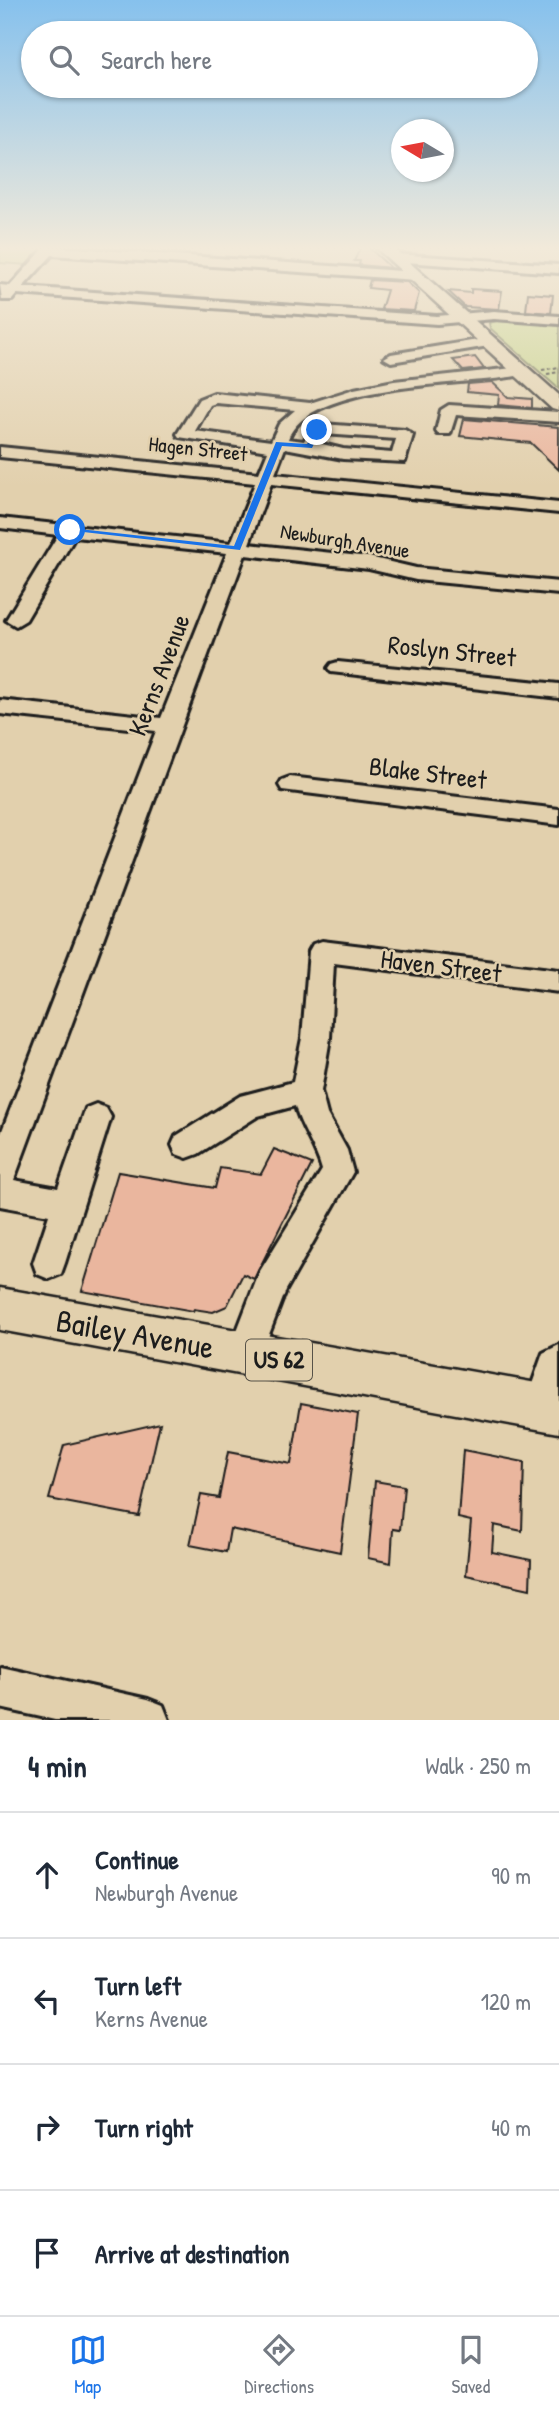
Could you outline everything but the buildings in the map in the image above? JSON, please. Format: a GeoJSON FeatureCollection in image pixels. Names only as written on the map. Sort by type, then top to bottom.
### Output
{"type":"FeatureCollection","features":[{"type":"Feature","properties":{"kind":"main road"},"geometry":{"type":"LineString","coordinates":[[473,326],[529,371],[559,407]]}},
{"type":"Feature","properties":{"kind":"main road","name":"Bailey Avenue"},"geometry":{"type":"LineString","coordinates":[[0,1309],[550,1409]]}},
{"type":"Feature","properties":{"kind":"street"},"geometry":{"type":"LineString","coordinates":[[398,346],[414,328],[426,326]]}},
{"type":"Feature","properties":{"kind":"street"},"geometry":{"type":"LineString","coordinates":[[462,326],[477,330]]}},
{"type":"Feature","properties":{"kind":"street"},"geometry":{"type":"LineString","coordinates":[[420,354],[482,326]]}},
{"type":"Feature","properties":{"kind":"street"},"geometry":{"type":"LineString","coordinates":[[398,346],[420,354],[443,394],[444,431]]}},
{"type":"Feature","properties":{"kind":"street"},"geometry":{"type":"LineString","coordinates":[[398,346],[408,387]]}},
{"type":"Feature","properties":{"kind":"street","name":"Kerns Avenue"},"geometry":{"type":"LineString","coordinates":[[0,1176],[280,439],[309,407],[344,394],[408,387],[443,394],[529,371]]}},
{"type":"Feature","properties":{"kind":"street"},"geometry":{"type":"LineString","coordinates":[[443,394],[559,417]]}},
{"type":"Feature","properties":{"kind":"street"},"geometry":{"type":"LineString","coordinates":[[280,439],[328,428],[405,435],[399,459],[343,454],[280,439],[185,434],[204,402],[214,398],[309,407]]}},
{"type":"Feature","properties":{"kind":"street"},"geometry":{"type":"LineString","coordinates":[[536,412],[559,407]]}},
{"type":"Feature","properties":{"kind":"street"},"geometry":{"type":"LineString","coordinates":[[309,446],[317,430]]}},
{"type":"Feature","properties":{"kind":"street","name":"Hagen Street"},"geometry":{"type":"LineString","coordinates":[[0,452],[559,508]]}},
{"type":"Feature","properties":{"kind":"street","name":"Newburgh Avenue"},"geometry":{"type":"LineString","coordinates":[[0,523],[369,564],[416,575],[559,588]]}},
{"type":"Feature","properties":{"kind":"street"},"geometry":{"type":"LineString","coordinates":[[16,620],[70,530]]}},
{"type":"Feature","properties":{"kind":"street","name":"Roslyn Street"},"geometry":{"type":"LineString","coordinates":[[338,667],[559,691]]}},
{"type":"Feature","properties":{"kind":"street"},"geometry":{"type":"LineString","coordinates":[[0,707],[169,726]]}},
{"type":"Feature","properties":{"kind":"street","name":"Blake Street"},"geometry":{"type":"LineString","coordinates":[[290,785],[559,817]]}},
{"type":"Feature","properties":{"kind":"street","name":"Haven Street"},"geometry":{"type":"LineString","coordinates":[[306,1091],[316,1038],[322,951],[559,981]]}},
{"type":"Feature","properties":{"kind":"street"},"geometry":{"type":"LineString","coordinates":[[187,1145],[250,1105],[306,1091],[313,1117],[332,1150],[338,1172],[272,1282],[245,1354]]}},
{"type":"Feature","properties":{"kind":"street"},"geometry":{"type":"LineString","coordinates":[[49,1263],[96,1117]]}},
{"type":"Feature","properties":{"kind":"street"},"geometry":{"type":"LineString","coordinates":[[0,1192],[68,1204]]}},
{"type":"Feature","properties":{"kind":"street"},"geometry":{"type":"LineString","coordinates":[[550,1409],[557,1364]]}},
{"type":"Feature","properties":{"kind":"street"},"geometry":{"type":"LineString","coordinates":[[0,1687],[148,1720]]}},
{"type":"Feature","properties":{"kind":"path"},"geometry":{"type":"LineString","coordinates":[[529,371],[559,367]]}},
{"type":"Feature","properties":{"kind":"green space"},"geometry":{"type":"Polygon","coordinates":[[[559,326],[559,389],[490,328],[559,326]]]}},
{"type":"Feature","properties":{"kind":"route"},"geometry":{"type":"LineString","coordinates":[[70,530],[237,549],[279,443],[309,446],[317,430]]}}]}
